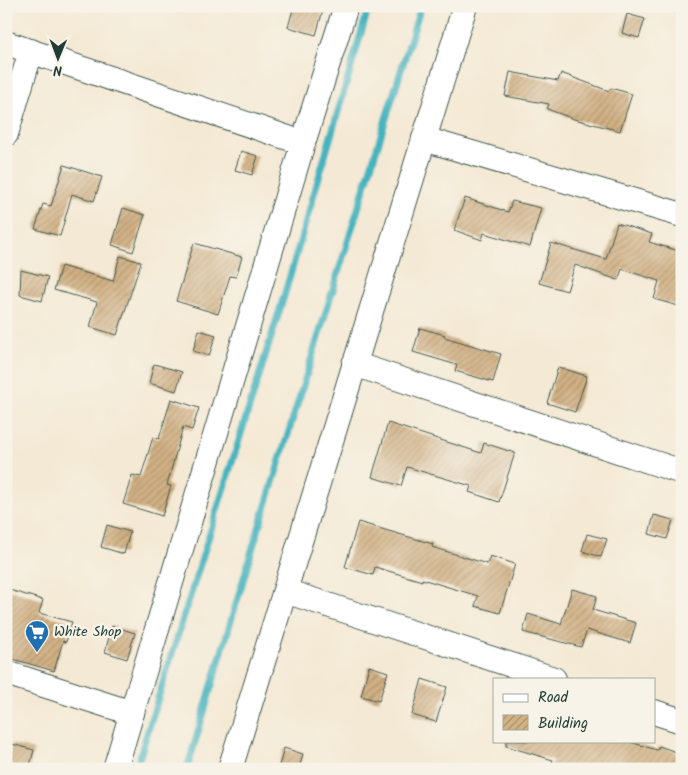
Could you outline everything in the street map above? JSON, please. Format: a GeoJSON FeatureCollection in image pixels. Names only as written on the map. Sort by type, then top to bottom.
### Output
{"type":"FeatureCollection","features":[{"type":"Feature","properties":{"kind":"street"},"geometry":{"type":"LineString","coordinates":[[115,769],[346,6]]}},
{"type":"Feature","properties":{"kind":"street"},"geometry":{"type":"LineString","coordinates":[[230,769],[465,6]]}},
{"type":"Feature","properties":{"kind":"street"},"geometry":{"type":"LineString","coordinates":[[6,43],[303,143]]}},
{"type":"Feature","properties":{"kind":"street"},"geometry":{"type":"LineString","coordinates":[[6,134],[31,51]]}},
{"type":"Feature","properties":{"kind":"street"},"geometry":{"type":"LineString","coordinates":[[424,139],[682,215]]}},
{"type":"Feature","properties":{"kind":"street"},"geometry":{"type":"LineString","coordinates":[[354,364],[682,472]]}},
{"type":"Feature","properties":{"kind":"street"},"geometry":{"type":"LineString","coordinates":[[285,591],[551,678]]}},
{"type":"Feature","properties":{"kind":"street"},"geometry":{"type":"LineString","coordinates":[[6,673],[132,713]]}},
{"type":"Feature","properties":{"kind":"street"},"geometry":{"type":"LineString","coordinates":[[656,713],[682,721]]}},
{"type":"Feature","properties":{"kind":"building"},"geometry":{"type":"Polygon","coordinates":[[[294,6],[310,6],[323,10],[316,35],[288,27],[294,6]]]}},
{"type":"Feature","properties":{"kind":"building"},"geometry":{"type":"Polygon","coordinates":[[[627,14],[645,19],[639,38],[622,33],[627,14]]]}},
{"type":"Feature","properties":{"kind":"building"},"geometry":{"type":"Polygon","coordinates":[[[510,72],[558,81],[561,73],[609,91],[611,88],[632,94],[620,131],[574,119],[547,109],[549,104],[505,96],[510,72]]]}},
{"type":"Feature","properties":{"kind":"building"},"geometry":{"type":"Polygon","coordinates":[[[241,151],[258,156],[252,175],[235,170],[241,151]]]}},
{"type":"Feature","properties":{"kind":"building"},"geometry":{"type":"Polygon","coordinates":[[[64,165],[102,177],[94,201],[72,194],[60,236],[35,229],[43,204],[51,206],[64,165]]]}},
{"type":"Feature","properties":{"kind":"building"},"geometry":{"type":"Polygon","coordinates":[[[465,198],[508,212],[512,201],[541,208],[530,247],[484,233],[482,240],[454,230],[465,198]]]}},
{"type":"Feature","properties":{"kind":"building"},"geometry":{"type":"Polygon","coordinates":[[[123,208],[145,215],[133,252],[112,245],[123,208]]]}},
{"type":"Feature","properties":{"kind":"building"},"geometry":{"type":"Polygon","coordinates":[[[617,223],[652,234],[649,242],[682,252],[682,307],[654,299],[659,281],[622,269],[618,280],[575,265],[567,291],[539,283],[551,243],[606,259],[617,223]]]}},
{"type":"Feature","properties":{"kind":"building"},"geometry":{"type":"Polygon","coordinates":[[[194,243],[242,257],[236,277],[230,276],[218,314],[176,301],[194,243]]]}},
{"type":"Feature","properties":{"kind":"building"},"geometry":{"type":"Polygon","coordinates":[[[120,256],[141,262],[117,335],[90,327],[97,302],[54,290],[61,266],[113,281],[120,256]]]}},
{"type":"Feature","properties":{"kind":"building"},"geometry":{"type":"Polygon","coordinates":[[[21,270],[48,277],[42,301],[20,295],[21,270]]]}},
{"type":"Feature","properties":{"kind":"building"},"geometry":{"type":"Polygon","coordinates":[[[420,328],[501,354],[493,382],[455,371],[457,365],[413,352],[420,328]]]}},
{"type":"Feature","properties":{"kind":"building"},"geometry":{"type":"Polygon","coordinates":[[[199,330],[216,335],[209,356],[193,351],[199,330]]]}},
{"type":"Feature","properties":{"kind":"building"},"geometry":{"type":"Polygon","coordinates":[[[154,364],[182,372],[176,391],[149,383],[154,364]]]}},
{"type":"Feature","properties":{"kind":"building"},"geometry":{"type":"Polygon","coordinates":[[[558,367],[587,376],[575,412],[547,403],[558,367]]]}},
{"type":"Feature","properties":{"kind":"building"},"geometry":{"type":"Polygon","coordinates":[[[171,399],[199,408],[192,430],[183,427],[167,485],[171,486],[162,516],[123,504],[132,475],[141,477],[153,437],[159,439],[171,399]]]}},
{"type":"Feature","properties":{"kind":"building"},"geometry":{"type":"Polygon","coordinates":[[[388,423],[481,453],[484,443],[515,453],[499,502],[469,492],[471,486],[407,467],[401,486],[372,477],[388,423]]]}},
{"type":"Feature","properties":{"kind":"building"},"geometry":{"type":"Polygon","coordinates":[[[654,515],[673,520],[667,539],[649,534],[654,515]]]}},
{"type":"Feature","properties":{"kind":"building"},"geometry":{"type":"Polygon","coordinates":[[[358,522],[433,544],[432,547],[487,564],[490,556],[515,564],[500,613],[475,606],[478,596],[422,579],[422,581],[375,567],[373,575],[345,567],[358,522]]]}},
{"type":"Feature","properties":{"kind":"building"},"geometry":{"type":"Polygon","coordinates":[[[107,525],[130,532],[124,554],[101,547],[107,525]]]}},
{"type":"Feature","properties":{"kind":"building"},"geometry":{"type":"Polygon","coordinates":[[[587,534],[607,539],[601,557],[582,551],[587,534]]]}},
{"type":"Feature","properties":{"kind":"building"},"geometry":{"type":"Polygon","coordinates":[[[6,589],[43,600],[39,613],[72,622],[66,642],[63,641],[54,671],[6,657],[6,589]]]}},
{"type":"Feature","properties":{"kind":"building"},"geometry":{"type":"Polygon","coordinates":[[[572,589],[597,596],[593,610],[636,623],[630,643],[587,630],[581,647],[523,632],[528,614],[561,624],[572,589]]]}},
{"type":"Feature","properties":{"kind":"building"},"geometry":{"type":"Polygon","coordinates":[[[112,626],[135,633],[127,659],[105,652],[112,626]]]}},
{"type":"Feature","properties":{"kind":"building"},"geometry":{"type":"Polygon","coordinates":[[[369,666],[388,672],[379,701],[361,696],[369,666]]]}},
{"type":"Feature","properties":{"kind":"building"},"geometry":{"type":"Polygon","coordinates":[[[422,679],[447,687],[436,722],[412,715],[422,679]]]}},
{"type":"Feature","properties":{"kind":"building"},"geometry":{"type":"Polygon","coordinates":[[[506,742],[630,742],[657,750],[659,746],[682,754],[682,769],[550,769],[553,760],[506,746],[506,742]]]}},
{"type":"Feature","properties":{"kind":"building"},"geometry":{"type":"Polygon","coordinates":[[[12,744],[34,750],[29,769],[6,769],[12,744]]]}},
{"type":"Feature","properties":{"kind":"building"},"geometry":{"type":"Polygon","coordinates":[[[284,748],[303,754],[299,769],[278,769],[284,748]]]}},
{"type":"Feature","properties":{"kind":"waterway"},"geometry":{"type":"LineString","coordinates":[[136,769],[285,293],[369,6]]}},
{"type":"Feature","properties":{"kind":"waterway"},"geometry":{"type":"LineString","coordinates":[[187,769],[253,547],[421,6]]}},
{"type":"Feature","properties":{"kind":"place","name":"White Shop"},"geometry":{"type":"Point","coordinates":[37,653]}}]}
